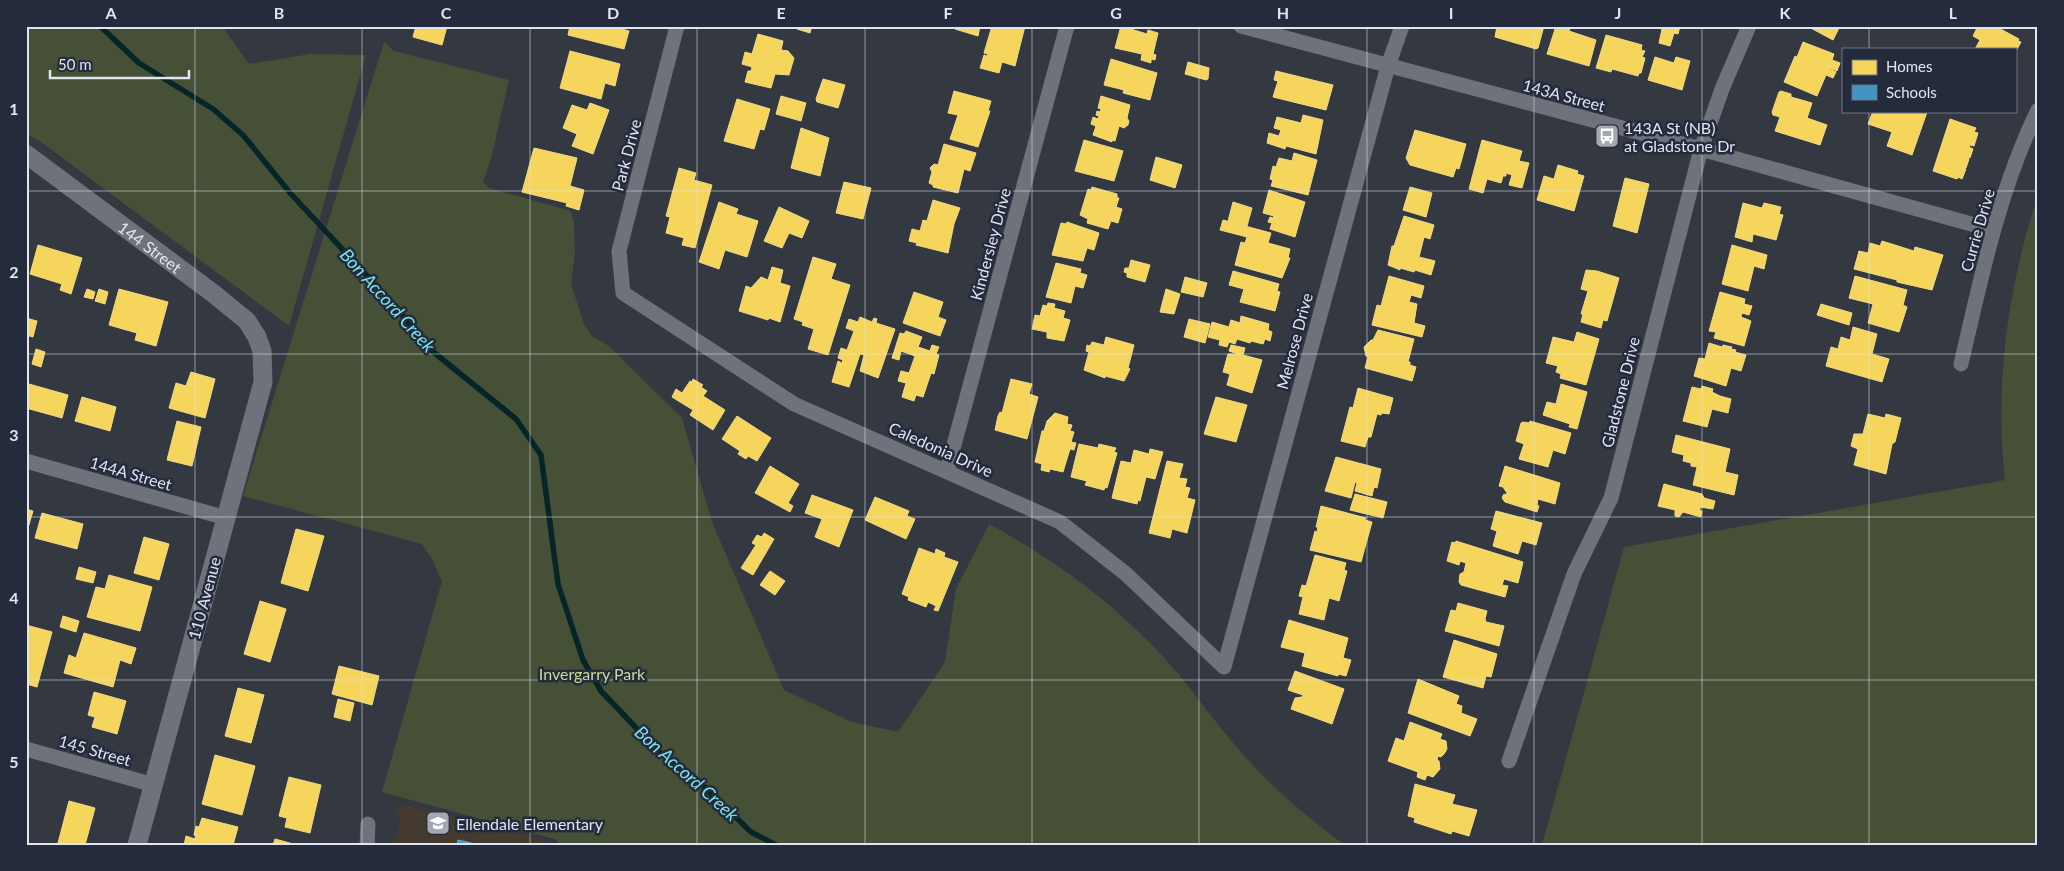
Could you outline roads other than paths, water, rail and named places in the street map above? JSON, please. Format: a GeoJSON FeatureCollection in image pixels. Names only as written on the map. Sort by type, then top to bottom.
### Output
{"type":"FeatureCollection","features":[{"type":"Feature","properties":{"kind":"street","name":"Park Drive"},"geometry":{"type":"LineString","coordinates":[[623,293],[619,251],[677,26]]}},
{"type":"Feature","properties":{"kind":"street","name":"Kindersley Drive"},"geometry":{"type":"LineString","coordinates":[[946,470],[1067,26]]}},
{"type":"Feature","properties":{"kind":"street","name":"143A Street"},"geometry":{"type":"LineString","coordinates":[[1241,26],[1701,149],[1993,230]]}},
{"type":"Feature","properties":{"kind":"street","name":"Melrose Drive"},"geometry":{"type":"LineString","coordinates":[[1224,667],[1388,66],[1402,26]]}},
{"type":"Feature","properties":{"kind":"street","name":"Gladstone Drive"},"geometry":{"type":"LineString","coordinates":[[1509,761],[1574,574],[1611,498],[1701,149],[1722,89],[1749,26]]}},
{"type":"Feature","properties":{"kind":"street","name":"Currie Drive"},"geometry":{"type":"LineString","coordinates":[[1960,364],[1993,230],[2022,141],[2038,110]]}},
{"type":"Feature","properties":{"kind":"street","name":"144 Street"},"geometry":{"type":"LineString","coordinates":[[26,154],[214,294],[246,321],[257,337],[262,351]]}},
{"type":"Feature","properties":{"kind":"street","name":"Caledonia Drive"},"geometry":{"type":"LineString","coordinates":[[623,293],[794,404],[1060,522],[1126,574],[1224,667]]}},
{"type":"Feature","properties":{"kind":"street","name":"110 Avenue"},"geometry":{"type":"LineString","coordinates":[[137,845],[263,382],[262,351]]}},
{"type":"Feature","properties":{"kind":"street","name":"144A Street"},"geometry":{"type":"LineString","coordinates":[[26,461],[226,518]]}},
{"type":"Feature","properties":{"kind":"street","name":"145 Street"},"geometry":{"type":"LineString","coordinates":[[26,749],[154,785]]}},
{"type":"Feature","properties":{"kind":"street"},"geometry":{"type":"LineString","coordinates":[[367,845],[368,824]]}},
{"type":"Feature","properties":{"kind":"waterway","name":"Bon Accord Creek"},"geometry":{"type":"LineString","coordinates":[[100,26],[139,63],[213,109],[243,135],[291,194],[398,309],[421,342],[516,419],[541,455],[558,584],[583,660],[601,691],[660,753],[693,776],[751,832],[776,845]]}},
{"type":"Feature","properties":{"kind":"place","name":"143A St (NB) at Gladstone Dr"},"geometry":{"type":"Point","coordinates":[1607,136]}},
{"type":"Feature","properties":{"kind":"place","name":"Ellendale Elementary"},"geometry":{"type":"Point","coordinates":[438,823]}},
{"type":"Feature","properties":{"kind":"park label","name":"Invergarry Park"},"geometry":{"type":"Point","coordinates":[592,673]}}]}
